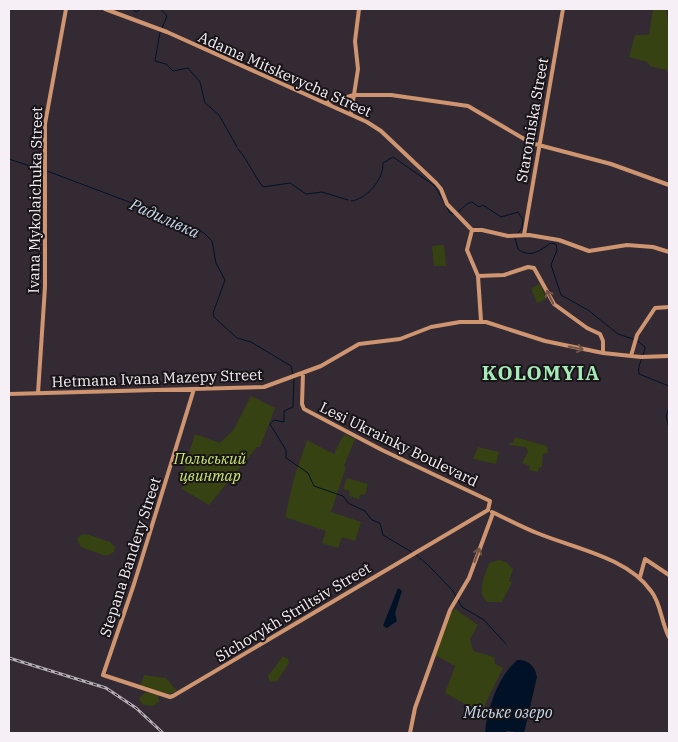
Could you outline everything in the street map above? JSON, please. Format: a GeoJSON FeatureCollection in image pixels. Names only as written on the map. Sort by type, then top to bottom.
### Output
{"type":"FeatureCollection","features":[{"type":"Feature","properties":{"kind":"street","name":"Ivana Mykolaichuka Street"},"geometry":{"type":"LineString","coordinates":[[38,394],[38,361],[44,308],[46,117],[66,9]]}},
{"type":"Feature","properties":{"kind":"street","name":"Adama Mitskevycha Street"},"geometry":{"type":"LineString","coordinates":[[105,9],[161,30],[351,114],[382,131],[441,188],[447,204],[472,230]]}},
{"type":"Feature","properties":{"kind":"street"},"geometry":{"type":"LineString","coordinates":[[351,114],[358,68],[355,34],[359,9]]}},
{"type":"Feature","properties":{"kind":"street","name":"Staromiska Street"},"geometry":{"type":"LineString","coordinates":[[519,235],[540,145],[563,9]]}},
{"type":"Feature","properties":{"kind":"street"},"geometry":{"type":"LineString","coordinates":[[326,103],[354,95],[394,95],[468,106],[491,118],[528,142],[611,164],[669,185]]}},
{"type":"Feature","properties":{"kind":"street"},"geometry":{"type":"LineString","coordinates":[[481,321],[478,276],[467,250],[472,230],[559,240],[589,251],[627,245],[653,247],[669,252]]}},
{"type":"Feature","properties":{"kind":"street"},"geometry":{"type":"LineString","coordinates":[[478,276],[504,274],[528,267],[534,268],[554,304],[586,328],[597,332],[603,339],[603,353]]}},
{"type":"Feature","properties":{"kind":"street"},"geometry":{"type":"LineString","coordinates":[[630,356],[637,335],[655,308],[669,307]]}},
{"type":"Feature","properties":{"kind":"street","name":"Hetmana Ivana Mazepy Street"},"geometry":{"type":"LineString","coordinates":[[9,394],[264,387],[332,361],[359,344],[400,339],[438,325],[481,321],[550,342],[603,353],[641,357],[669,356]]}},
{"type":"Feature","properties":{"kind":"street","name":"Lesi Ukrainky Boulevard"},"geometry":{"type":"LineString","coordinates":[[303,373],[302,404],[304,409],[490,501],[488,510]]}},
{"type":"Feature","properties":{"kind":"street","name":"Stepana Bandery Street"},"geometry":{"type":"LineString","coordinates":[[103,675],[134,584],[194,388]]}},
{"type":"Feature","properties":{"kind":"street"},"geometry":{"type":"LineString","coordinates":[[488,510],[537,534],[583,548],[640,577],[656,598],[660,619],[669,637]]}},
{"type":"Feature","properties":{"kind":"street","name":"Sichovykh Striltsiv Street"},"geometry":{"type":"LineString","coordinates":[[103,675],[173,696],[488,510]]}},
{"type":"Feature","properties":{"kind":"street"},"geometry":{"type":"LineString","coordinates":[[410,733],[415,708],[456,600],[469,578],[494,513]]}},
{"type":"Feature","properties":{"kind":"street"},"geometry":{"type":"LineString","coordinates":[[640,577],[645,559],[669,575]]}},
{"type":"Feature","properties":{"kind":"green space"},"geometry":{"type":"Polygon","coordinates":[[[653,9],[666,9],[669,27],[669,76],[667,70],[650,66],[647,62],[629,57],[635,35],[649,35],[653,9]]]}},
{"type":"Feature","properties":{"kind":"green space"},"geometry":{"type":"Polygon","coordinates":[[[444,245],[446,266],[434,266],[432,246],[444,245]]]}},
{"type":"Feature","properties":{"kind":"green space"},"geometry":{"type":"Polygon","coordinates":[[[540,284],[546,299],[537,303],[531,288],[540,284]]]}},
{"type":"Feature","properties":{"kind":"green space","name":"Польський цвинтар"},"geometry":{"type":"Polygon","coordinates":[[[251,396],[275,408],[260,447],[257,447],[209,505],[182,489],[183,483],[180,482],[195,434],[220,443],[234,429],[251,396]]]}},
{"type":"Feature","properties":{"kind":"green space"},"geometry":{"type":"Polygon","coordinates":[[[344,434],[355,439],[344,466],[346,467],[331,512],[361,522],[355,541],[342,537],[338,548],[322,543],[326,531],[285,517],[294,478],[307,440],[334,454],[344,434]]]}},
{"type":"Feature","properties":{"kind":"green space"},"geometry":{"type":"Polygon","coordinates":[[[515,437],[547,446],[548,453],[543,454],[542,467],[539,468],[538,472],[529,470],[530,466],[522,463],[528,452],[526,447],[509,445],[509,443],[513,443],[515,437]]]}},
{"type":"Feature","properties":{"kind":"green space"},"geometry":{"type":"Polygon","coordinates":[[[478,447],[499,452],[496,464],[473,459],[478,447]]]}},
{"type":"Feature","properties":{"kind":"green space"},"geometry":{"type":"Polygon","coordinates":[[[347,478],[368,484],[365,495],[360,494],[359,499],[349,496],[350,491],[343,489],[347,478]]]}},
{"type":"Feature","properties":{"kind":"green space"},"geometry":{"type":"Polygon","coordinates":[[[86,534],[110,542],[115,547],[114,552],[106,556],[81,547],[77,539],[81,535],[86,534]]]}},
{"type":"Feature","properties":{"kind":"green space"},"geometry":{"type":"Polygon","coordinates":[[[499,560],[506,562],[513,569],[509,581],[512,582],[502,602],[488,602],[482,594],[483,579],[489,563],[499,560]]]}},
{"type":"Feature","properties":{"kind":"green space"},"geometry":{"type":"Polygon","coordinates":[[[455,609],[478,625],[470,639],[473,651],[494,657],[495,664],[503,668],[486,702],[483,714],[445,693],[455,666],[435,655],[450,613],[455,609]]]}},
{"type":"Feature","properties":{"kind":"green space"},"geometry":{"type":"Polygon","coordinates":[[[283,656],[288,659],[289,663],[277,681],[270,682],[268,676],[283,656]]]}},
{"type":"Feature","properties":{"kind":"green space"},"geometry":{"type":"Polygon","coordinates":[[[144,675],[166,678],[177,691],[169,694],[140,686],[144,675]]]}},
{"type":"Feature","properties":{"kind":"green space"},"geometry":{"type":"Polygon","coordinates":[[[145,692],[158,695],[159,702],[153,706],[143,705],[139,699],[145,692]]]}},
{"type":"Feature","properties":{"kind":"water"},"geometry":{"type":"Polygon","coordinates":[[[398,588],[402,591],[395,613],[397,621],[387,628],[383,626],[398,588]]]}},
{"type":"Feature","properties":{"kind":"water","name":"Міське озеро"},"geometry":{"type":"Polygon","coordinates":[[[517,660],[530,664],[535,670],[537,677],[524,733],[507,731],[504,733],[485,733],[488,714],[499,684],[517,660]]]}},
{"type":"Feature","properties":{"kind":"waterway"},"geometry":{"type":"LineString","coordinates":[[132,9],[136,12],[141,9]]}},
{"type":"Feature","properties":{"kind":"waterway"},"geometry":{"type":"LineString","coordinates":[[161,9],[167,16],[162,28]]}},
{"type":"Feature","properties":{"kind":"waterway"},"geometry":{"type":"LineString","coordinates":[[160,32],[155,61],[166,64],[173,71],[188,68],[200,82],[205,103],[219,115],[237,147]]}},
{"type":"Feature","properties":{"kind":"waterway"},"geometry":{"type":"LineString","coordinates":[[238,149],[263,187],[290,183],[306,194],[322,192],[348,200]]}},
{"type":"Feature","properties":{"kind":"waterway"},"geometry":{"type":"LineString","coordinates":[[351,201],[357,200],[373,188],[381,176],[383,163],[393,157],[435,186],[450,213],[453,214]]}},
{"type":"Feature","properties":{"kind":"waterway","name":"Радилівка"},"geometry":{"type":"LineString","coordinates":[[9,159],[42,170]]}},
{"type":"Feature","properties":{"kind":"waterway","name":"Радилівка"},"geometry":{"type":"LineString","coordinates":[[47,171],[185,223],[204,233],[212,241],[216,263],[225,280],[213,313],[214,317],[237,338],[251,342],[291,366],[293,374]]}},
{"type":"Feature","properties":{"kind":"waterway"},"geometry":{"type":"LineString","coordinates":[[458,212],[472,202],[479,207],[483,205],[501,217],[518,212],[523,220],[522,228],[517,234]]}},
{"type":"Feature","properties":{"kind":"waterway"},"geometry":{"type":"LineString","coordinates":[[515,238],[518,249],[527,253],[539,251],[551,243],[556,244],[557,250],[551,265],[561,295],[588,310],[618,334],[633,339]]}},
{"type":"Feature","properties":{"kind":"waterway"},"geometry":{"type":"LineString","coordinates":[[638,341],[645,347],[639,367],[639,374],[669,386]]}},
{"type":"Feature","properties":{"kind":"waterway","name":"Радилівка"},"geometry":{"type":"LineString","coordinates":[[294,378],[293,407],[284,411],[284,422],[274,420],[270,424],[286,450],[286,458],[308,473],[314,486],[343,496],[348,503],[365,511],[372,520],[380,523],[383,535],[415,554],[429,566],[453,591],[462,607],[484,620],[506,644]]}},
{"type":"Feature","properties":{"kind":"waterway"},"geometry":{"type":"LineString","coordinates":[[669,408],[666,416],[669,428]]}},
{"type":"Feature","properties":{"kind":"railway"},"geometry":{"type":"LineString","coordinates":[[9,658],[106,688],[136,708],[163,733]]}},
{"type":"Feature","properties":{"kind":"district","name":"KOLOMYIA"},"geometry":{"type":"Point","coordinates":[541,372]}}]}
